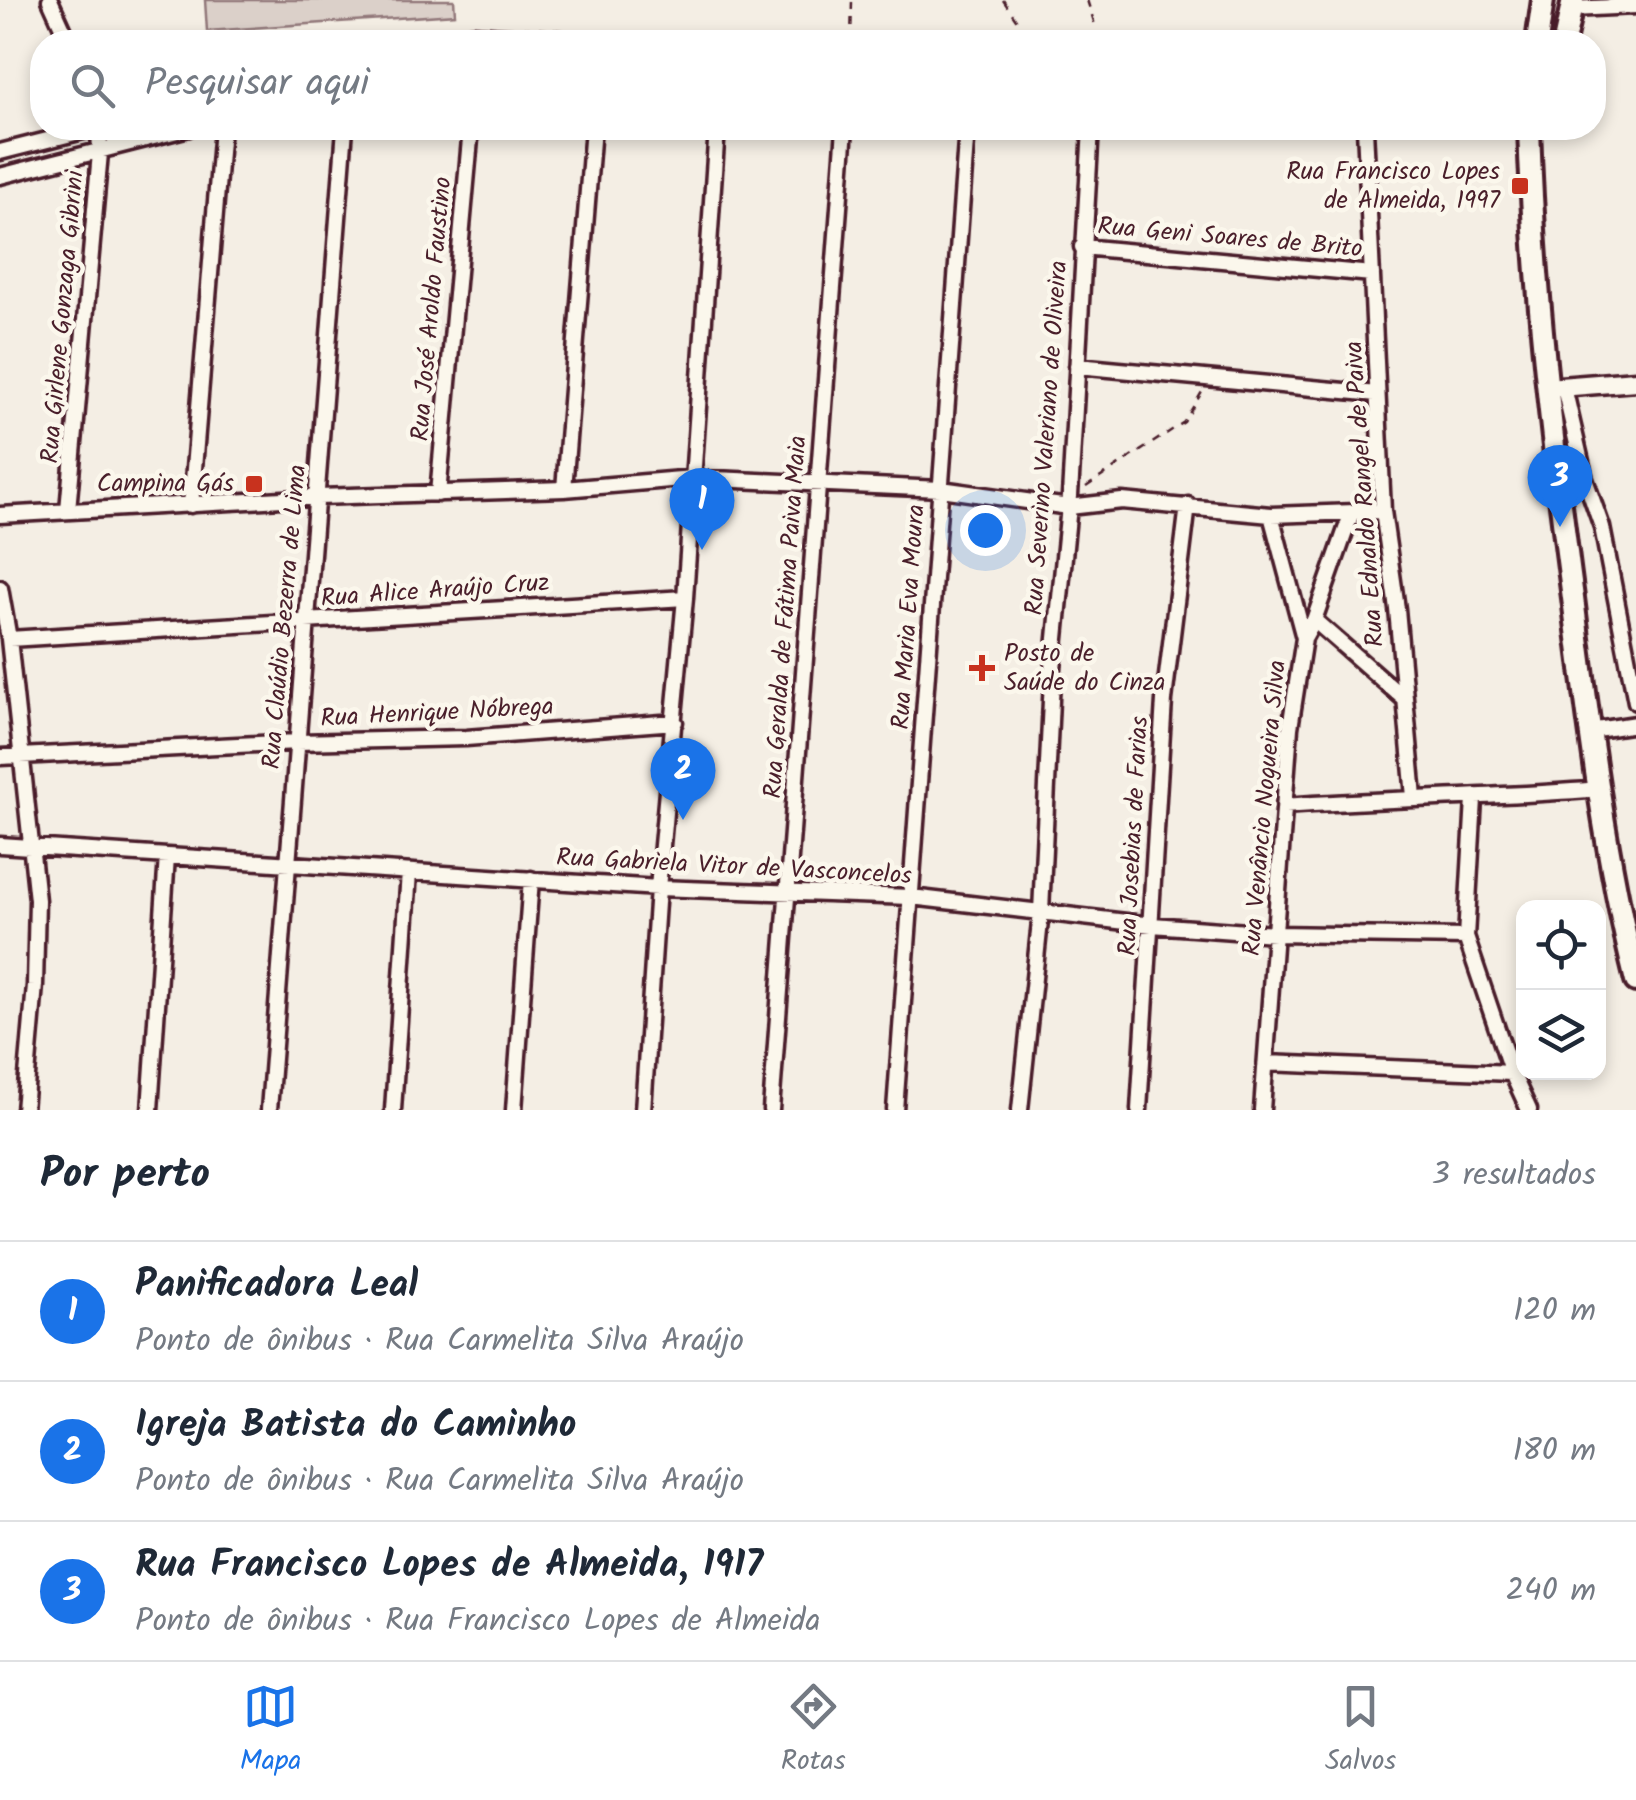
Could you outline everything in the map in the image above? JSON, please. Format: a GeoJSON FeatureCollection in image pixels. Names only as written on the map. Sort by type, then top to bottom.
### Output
{"type":"FeatureCollection","features":[{"type":"Feature","properties":{"kind":"main road"},"geometry":{"type":"LineString","coordinates":[[1539,30],[1543,0]]}},
{"type":"Feature","properties":{"kind":"main road"},"geometry":{"type":"LineString","coordinates":[[1567,30],[1572,5]]}},
{"type":"Feature","properties":{"kind":"main road"},"geometry":{"type":"LineString","coordinates":[[1529,140],[1532,242],[1556,388],[1590,731],[1621,922],[1636,981]]}},
{"type":"Feature","properties":{"kind":"street"},"geometry":{"type":"LineString","coordinates":[[50,0],[64,30]]}},
{"type":"Feature","properties":{"kind":"street"},"geometry":{"type":"LineString","coordinates":[[1572,5],[1636,6]]}},
{"type":"Feature","properties":{"kind":"street"},"geometry":{"type":"LineString","coordinates":[[0,152],[48,140]]}},
{"type":"Feature","properties":{"kind":"street","name":"Rua Girlene Gonzaga Gibrini"},"geometry":{"type":"LineString","coordinates":[[68,510],[98,140]]}},
{"type":"Feature","properties":{"kind":"street"},"geometry":{"type":"LineString","coordinates":[[0,176],[146,140]]}},
{"type":"Feature","properties":{"kind":"street"},"geometry":{"type":"LineString","coordinates":[[192,504],[221,140]]}},
{"type":"Feature","properties":{"kind":"street","name":"Rua Claúdio Bezerra de Lima"},"geometry":{"type":"LineString","coordinates":[[269,1110],[344,140]]}},
{"type":"Feature","properties":{"kind":"street","name":"Rua José Aroldo Faustino"},"geometry":{"type":"LineString","coordinates":[[438,494],[469,140]]}},
{"type":"Feature","properties":{"kind":"street"},"geometry":{"type":"LineString","coordinates":[[564,488],[592,140]]}},
{"type":"Feature","properties":{"kind":"street"},"geometry":{"type":"LineString","coordinates":[[643,1110],[716,140]]}},
{"type":"Feature","properties":{"kind":"street","name":"Rua Geralda de Fátima Paiva Maia"},"geometry":{"type":"LineString","coordinates":[[771,1110],[844,140]]}},
{"type":"Feature","properties":{"kind":"street","name":"Rua Maria Eva Moura"},"geometry":{"type":"LineString","coordinates":[[895,1110],[966,140]]}},
{"type":"Feature","properties":{"kind":"street","name":"Rua Severino Valeriano de Oliveira"},"geometry":{"type":"LineString","coordinates":[[1020,1110],[1041,912],[1052,679],[1070,502],[1090,140]]}},
{"type":"Feature","properties":{"kind":"street","name":"Rua Ednaldo Rangel de Paiva"},"geometry":{"type":"LineString","coordinates":[[1366,140],[1384,511],[1414,796]]}},
{"type":"Feature","properties":{"kind":"street","name":"Rua Geni Soares de Brito"},"geometry":{"type":"LineString","coordinates":[[1082,248],[1372,274]]}},
{"type":"Feature","properties":{"kind":"street"},"geometry":{"type":"LineString","coordinates":[[1077,366],[1377,394]]}},
{"type":"Feature","properties":{"kind":"street"},"geometry":{"type":"LineString","coordinates":[[1636,381],[1556,388],[1606,543],[1636,702]]}},
{"type":"Feature","properties":{"kind":"street"},"geometry":{"type":"LineString","coordinates":[[0,515],[564,488],[693,478],[940,490],[1070,502],[1188,505],[1271,515],[1384,511]]}},
{"type":"Feature","properties":{"kind":"street","name":"Rua Josebias de Farias"},"geometry":{"type":"LineString","coordinates":[[1139,1110],[1163,715],[1188,505]]}},
{"type":"Feature","properties":{"kind":"street"},"geometry":{"type":"LineString","coordinates":[[1304,638],[1352,512]]}},
{"type":"Feature","properties":{"kind":"street","name":"Rua Venâncio Nogueira Silva"},"geometry":{"type":"LineString","coordinates":[[1262,1110],[1290,728],[1304,638],[1271,515]]}},
{"type":"Feature","properties":{"kind":"street"},"geometry":{"type":"LineString","coordinates":[[0,588],[38,900],[24,1110]]}},
{"type":"Feature","properties":{"kind":"street","name":"Rua Alice Araújo Cruz"},"geometry":{"type":"LineString","coordinates":[[9,639],[684,598]]}},
{"type":"Feature","properties":{"kind":"street"},"geometry":{"type":"LineString","coordinates":[[1314,620],[1402,697]]}},
{"type":"Feature","properties":{"kind":"street","name":"Rua Henrique Nóbrega"},"geometry":{"type":"LineString","coordinates":[[0,757],[466,738],[675,722]]}},
{"type":"Feature","properties":{"kind":"street"},"geometry":{"type":"LineString","coordinates":[[1590,731],[1636,724]]}},
{"type":"Feature","properties":{"kind":"street"},"geometry":{"type":"LineString","coordinates":[[1285,806],[1414,796],[1474,799],[1600,789]]}},
{"type":"Feature","properties":{"kind":"street"},"geometry":{"type":"LineString","coordinates":[[1474,799],[1466,937],[1512,1073],[1529,1110]]}},
{"type":"Feature","properties":{"kind":"street","name":"Rua Gabriela Vitor de Vasconcelos"},"geometry":{"type":"LineString","coordinates":[[0,845],[658,888],[911,897],[1152,925],[1274,934],[1466,937]]}},
{"type":"Feature","properties":{"kind":"street"},"geometry":{"type":"LineString","coordinates":[[150,1110],[166,856]]}},
{"type":"Feature","properties":{"kind":"street"},"geometry":{"type":"LineString","coordinates":[[393,1110],[409,872]]}},
{"type":"Feature","properties":{"kind":"street"},"geometry":{"type":"LineString","coordinates":[[514,1110],[532,879]]}},
{"type":"Feature","properties":{"kind":"street"},"geometry":{"type":"LineString","coordinates":[[1266,1063],[1512,1073]]}},
{"type":"Feature","properties":{"kind":"path"},"geometry":{"type":"LineString","coordinates":[[852,0],[852,30]]}},
{"type":"Feature","properties":{"kind":"path"},"geometry":{"type":"LineString","coordinates":[[1003,0],[1020,26]]}},
{"type":"Feature","properties":{"kind":"path"},"geometry":{"type":"LineString","coordinates":[[1088,0],[1096,28]]}},
{"type":"Feature","properties":{"kind":"path"},"geometry":{"type":"LineString","coordinates":[[1070,502],[1184,422],[1210,378]]}},
{"type":"Feature","properties":{"kind":"shaded area"},"geometry":{"type":"Polygon","coordinates":[[[205,0],[454,0],[455,14],[207,30],[205,0]]]}},
{"type":"Feature","properties":{"kind":"place","name":"Rua Francisco Lopes de Almeida, 1997"},"geometry":{"type":"Point","coordinates":[1520,186]}},
{"type":"Feature","properties":{"kind":"place","name":"Campina Gás"},"geometry":{"type":"Point","coordinates":[254,484]}},
{"type":"Feature","properties":{"kind":"place","name":"Rua Francisco Lopes de Almeida, 1917"},"geometry":{"type":"Point","coordinates":[1560,527]}},
{"type":"Feature","properties":{"kind":"place","name":"Panificadora Leal"},"geometry":{"type":"Point","coordinates":[702,550]}},
{"type":"Feature","properties":{"kind":"place","name":"Posto de Saúde do Cinza"},"geometry":{"type":"Point","coordinates":[982,668]}},
{"type":"Feature","properties":{"kind":"place","name":"Igreja Batista do Caminho"},"geometry":{"type":"Point","coordinates":[683,820]}}]}
